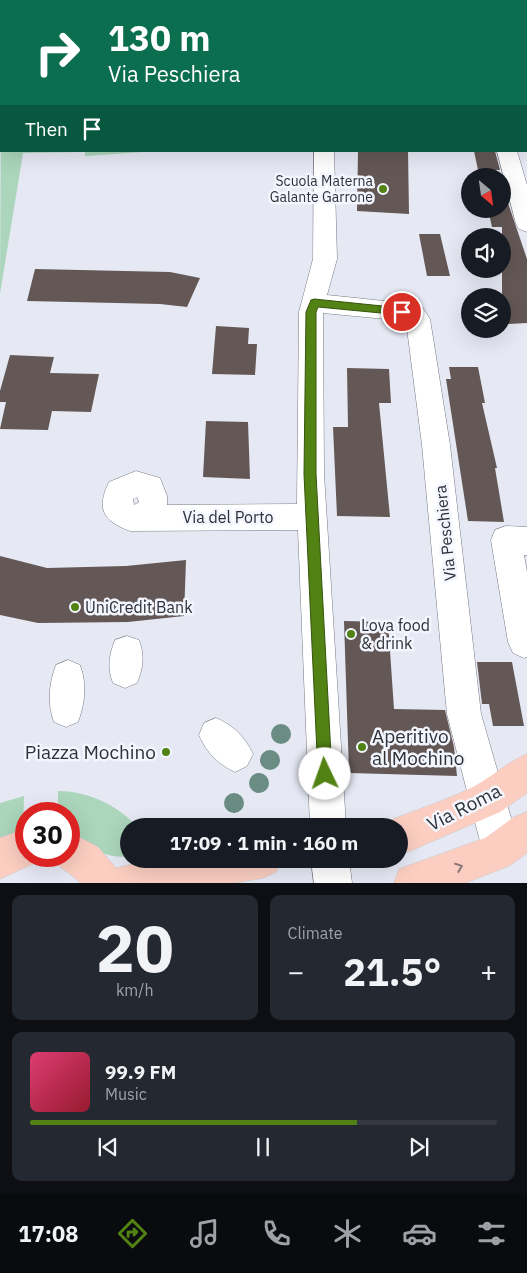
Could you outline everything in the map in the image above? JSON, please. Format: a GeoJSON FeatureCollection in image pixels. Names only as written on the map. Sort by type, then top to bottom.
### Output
{"type":"FeatureCollection","features":[{"type":"Feature","properties":{"kind":"main road","name":"Via Roma"},"geometry":{"type":"LineString","coordinates":[[408,833],[487,799],[527,772]]}},
{"type":"Feature","properties":{"kind":"main road"},"geometry":{"type":"LineString","coordinates":[[413,883],[514,840]]}},
{"type":"Feature","properties":{"kind":"main road"},"geometry":{"type":"LineString","coordinates":[[0,860],[15,851]]}},
{"type":"Feature","properties":{"kind":"main road"},"geometry":{"type":"LineString","coordinates":[[80,856],[94,868],[104,883]]}},
{"type":"Feature","properties":{"kind":"main road"},"geometry":{"type":"LineString","coordinates":[[125,883],[211,868]]}},
{"type":"Feature","properties":{"kind":"street"},"geometry":{"type":"LineString","coordinates":[[324,152],[326,259],[311,312],[310,474],[313,517],[312,735],[327,818]]}},
{"type":"Feature","properties":{"kind":"street"},"geometry":{"type":"LineString","coordinates":[[507,152],[527,224]]}},
{"type":"Feature","properties":{"kind":"street","name":"Via Peschiera"},"geometry":{"type":"LineString","coordinates":[[314,303],[413,313],[418,319],[436,445],[464,714],[487,799],[514,840]]}},
{"type":"Feature","properties":{"kind":"street","name":"Via del Porto"},"geometry":{"type":"LineString","coordinates":[[144,517],[313,517]]}},
{"type":"Feature","properties":{"kind":"street"},"geometry":{"type":"LineString","coordinates":[[524,642],[506,540],[527,541]]}},
{"type":"Feature","properties":{"kind":"street"},"geometry":{"type":"LineString","coordinates":[[66,710],[68,677]]}},
{"type":"Feature","properties":{"kind":"street"},"geometry":{"type":"LineString","coordinates":[[331,868],[333,883]]}},
{"type":"Feature","properties":{"kind":"green space"},"geometry":{"type":"Polygon","coordinates":[[[1,152],[85,152],[23,153],[0,294],[1,152]]]}},
{"type":"Feature","properties":{"kind":"green space"},"geometry":{"type":"Polygon","coordinates":[[[85,152],[143,152],[85,156],[85,152]]]}},
{"type":"Feature","properties":{"kind":"green space"},"geometry":{"type":"Polygon","coordinates":[[[58,791],[79,793],[110,805],[128,818],[120,818],[120,857],[111,856],[80,840],[80,802],[58,802],[58,791]]]}},
{"type":"Feature","properties":{"kind":"green space"},"geometry":{"type":"Polygon","coordinates":[[[24,796],[24,802],[15,802],[15,839],[0,846],[0,803],[24,796]]]}},
{"type":"Feature","properties":{"kind":"building","name":"Scuola Materna Galante Garrone"},"geometry":{"type":"Polygon","coordinates":[[[358,152],[408,152],[409,214],[357,211],[358,152]]]}},
{"type":"Feature","properties":{"kind":"building"},"geometry":{"type":"Polygon","coordinates":[[[474,152],[495,152],[499,168],[478,168],[474,152]]]}},
{"type":"Feature","properties":{"kind":"building"},"geometry":{"type":"Polygon","coordinates":[[[511,212],[527,259],[527,323],[511,324],[511,288],[502,288],[502,278],[511,278],[511,228],[492,227],[490,218],[511,218],[511,212]]]}},
{"type":"Feature","properties":{"kind":"building"},"geometry":{"type":"Polygon","coordinates":[[[419,234],[440,234],[450,276],[427,276],[419,234]]]}},
{"type":"Feature","properties":{"kind":"building"},"geometry":{"type":"Polygon","coordinates":[[[35,269],[170,272],[200,278],[187,307],[160,304],[27,301],[35,269]]]}},
{"type":"Feature","properties":{"kind":"building"},"geometry":{"type":"Polygon","coordinates":[[[216,326],[249,328],[248,344],[257,344],[255,375],[212,374],[216,326]]]}},
{"type":"Feature","properties":{"kind":"building"},"geometry":{"type":"Polygon","coordinates":[[[10,355],[54,357],[50,373],[99,374],[91,412],[52,411],[48,430],[0,429],[6,402],[0,402],[0,391],[10,355]]]}},
{"type":"Feature","properties":{"kind":"building"},"geometry":{"type":"Polygon","coordinates":[[[449,367],[478,367],[485,403],[482,403],[497,468],[495,468],[504,522],[468,521],[446,379],[451,379],[449,367]]]}},
{"type":"Feature","properties":{"kind":"building"},"geometry":{"type":"Polygon","coordinates":[[[347,368],[389,369],[391,403],[379,403],[390,517],[337,516],[333,427],[348,427],[347,368]]]}},
{"type":"Feature","properties":{"kind":"building"},"geometry":{"type":"Polygon","coordinates":[[[206,421],[248,422],[250,479],[203,477],[206,421]]]}},
{"type":"Feature","properties":{"kind":"building"},"geometry":{"type":"Polygon","coordinates":[[[0,556],[47,568],[126,566],[186,560],[184,616],[128,622],[38,623],[0,615],[0,556]]]}},
{"type":"Feature","properties":{"kind":"building"},"geometry":{"type":"Polygon","coordinates":[[[344,621],[388,622],[394,709],[445,710],[454,747],[457,776],[349,773],[344,621]]]}},
{"type":"Feature","properties":{"kind":"building"},"geometry":{"type":"Polygon","coordinates":[[[477,662],[512,662],[524,726],[493,726],[489,704],[482,704],[477,662]]]}},
{"type":"Feature","properties":{"kind":"place","name":"Scuola Materna Galante Garrone"},"geometry":{"type":"Point","coordinates":[383,189]}},
{"type":"Feature","properties":{"kind":"place","name":"UniCredit Bank"},"geometry":{"type":"Point","coordinates":[75,607]}},
{"type":"Feature","properties":{"kind":"place","name":"Lova food & drink"},"geometry":{"type":"Point","coordinates":[351,634]}},
{"type":"Feature","properties":{"kind":"place","name":"Aperitivo al Mochino"},"geometry":{"type":"Point","coordinates":[362,747]}},
{"type":"Feature","properties":{"kind":"place","name":"Piazza Mochino"},"geometry":{"type":"Point","coordinates":[166,752]}},
{"type":"Feature","properties":{"kind":"route"},"geometry":{"type":"LineString","coordinates":[[325,774],[310,474],[311,312],[314,303],[402,312]]}}]}
